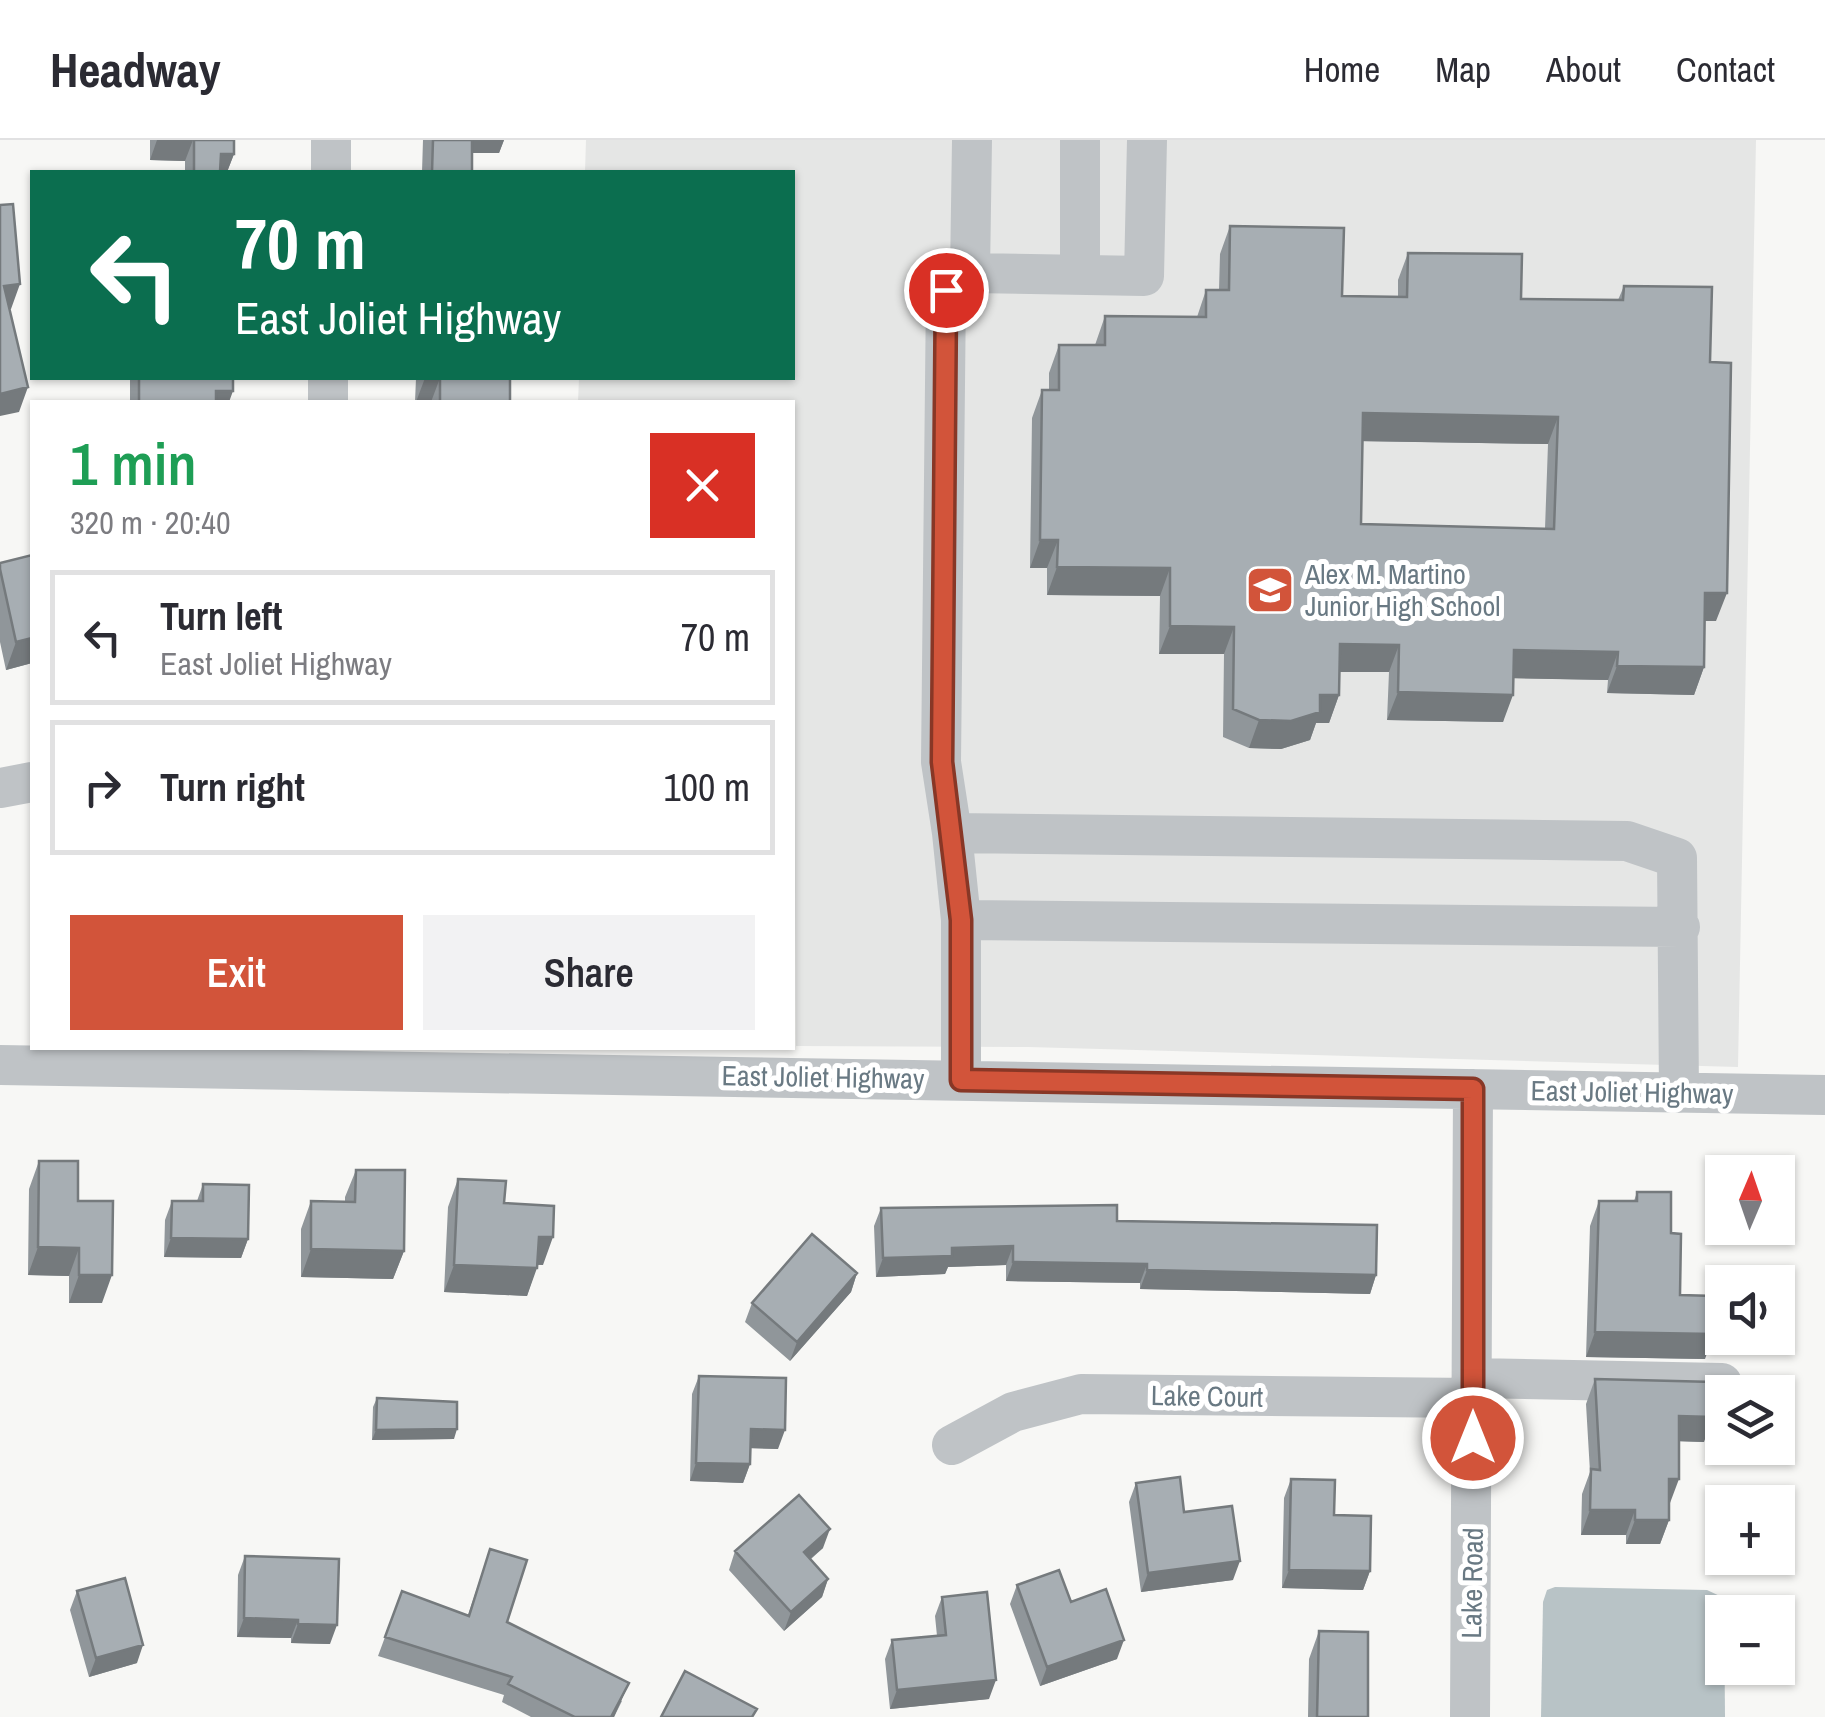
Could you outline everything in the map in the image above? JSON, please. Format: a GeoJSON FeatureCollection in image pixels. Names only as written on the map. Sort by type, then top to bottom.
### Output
{"type":"FeatureCollection","features":[{"type":"Feature","properties":{"kind":"street"},"geometry":{"type":"LineString","coordinates":[[330,170],[331,140]]}},
{"type":"Feature","properties":{"kind":"street"},"geometry":{"type":"LineString","coordinates":[[970,273],[972,140]]}},
{"type":"Feature","properties":{"kind":"street"},"geometry":{"type":"LineString","coordinates":[[1080,140],[1080,275]]}},
{"type":"Feature","properties":{"kind":"street"},"geometry":{"type":"LineString","coordinates":[[961,1080],[961,920],[942,762],[946,290],[970,273],[1144,276],[1148,140]]}},
{"type":"Feature","properties":{"kind":"street"},"geometry":{"type":"LineString","coordinates":[[0,788],[30,782]]}},
{"type":"Feature","properties":{"kind":"street"},"geometry":{"type":"LineString","coordinates":[[952,834],[1627,841],[1677,858],[1679,1093]]}},
{"type":"Feature","properties":{"kind":"street"},"geometry":{"type":"LineString","coordinates":[[961,920],[1680,927]]}},
{"type":"Feature","properties":{"kind":"street","name":"East Joliet Highway"},"geometry":{"type":"LineString","coordinates":[[0,1065],[1825,1095]]}},
{"type":"Feature","properties":{"kind":"street","name":"Lake Road"},"geometry":{"type":"LineString","coordinates":[[1470,1717],[1473,1089]]}},
{"type":"Feature","properties":{"kind":"street","name":"Lake Court"},"geometry":{"type":"LineString","coordinates":[[952,1445],[1013,1412],[1081,1394],[1705,1383]]}},
{"type":"Feature","properties":{"kind":"shaded area","name":"Alex M. Martino Junior High School"},"geometry":{"type":"Polygon","coordinates":[[[586,140],[1756,140],[1738,1067],[1028,1047],[796,1046],[795,400],[578,400],[579,380],[795,380],[795,170],[585,170],[586,140]]]}},
{"type":"Feature","properties":{"kind":"shaded area"},"geometry":{"type":"Polygon","coordinates":[[[1547,1590],[1707,1590],[1718,1595],[1705,1595],[1705,1685],[1725,1685],[1725,1717],[1541,1717],[1543,1602],[1547,1590]]]}},
{"type":"Feature","properties":{"kind":"building"},"geometry":{"type":"Polygon","coordinates":[[[194,140],[234,140],[234,154],[221,154],[220,170],[194,170],[194,140]]]}},
{"type":"Feature","properties":{"kind":"building"},"geometry":{"type":"Polygon","coordinates":[[[433,140],[472,140],[472,170],[432,170],[433,140]]]}},
{"type":"Feature","properties":{"kind":"building"},"geometry":{"type":"Polygon","coordinates":[[[13,204],[20,284],[4,286],[28,387],[0,394],[0,205],[13,204]]]}},
{"type":"Feature","properties":{"kind":"building","name":"Alex M. Martino Junior High School"},"geometry":{"type":"Polygon","coordinates":[[[1230,226],[1344,228],[1342,296],[1407,297],[1408,253],[1522,254],[1521,299],[1623,300],[1624,286],[1712,287],[1710,362],[1731,363],[1727,593],[1705,593],[1704,667],[1617,666],[1618,652],[1514,650],[1513,695],[1398,692],[1399,645],[1340,644],[1339,695],[1320,695],[1320,712],[1291,721],[1259,720],[1233,709],[1234,627],[1170,626],[1170,568],[1057,567],[1058,540],[1040,540],[1042,390],[1059,390],[1059,345],[1105,345],[1105,316],[1206,317],[1206,290],[1229,290],[1230,226]],[[1363,413],[1361,524],[1554,529],[1558,417],[1363,413]]]}},
{"type":"Feature","properties":{"kind":"building"},"geometry":{"type":"Polygon","coordinates":[[[139,380],[233,380],[233,391],[216,391],[216,400],[139,400],[139,380]]]}},
{"type":"Feature","properties":{"kind":"building"},"geometry":{"type":"Polygon","coordinates":[[[440,380],[510,380],[510,400],[440,400],[440,380]]]}},
{"type":"Feature","properties":{"kind":"building"},"geometry":{"type":"Polygon","coordinates":[[[30,556],[30,638],[16,642],[0,563],[30,556]]]}},
{"type":"Feature","properties":{"kind":"building"},"geometry":{"type":"Polygon","coordinates":[[[39,1161],[78,1161],[78,1201],[113,1201],[112,1275],[79,1275],[79,1248],[38,1247],[39,1161]]]}},
{"type":"Feature","properties":{"kind":"building"},"geometry":{"type":"Polygon","coordinates":[[[356,1170],[405,1170],[404,1251],[311,1249],[311,1201],[355,1202],[356,1170]]]}},
{"type":"Feature","properties":{"kind":"building"},"geometry":{"type":"Polygon","coordinates":[[[458,1179],[506,1181],[504,1203],[554,1206],[553,1237],[539,1237],[537,1268],[454,1265],[458,1179]]]}},
{"type":"Feature","properties":{"kind":"building"},"geometry":{"type":"Polygon","coordinates":[[[203,1184],[249,1185],[248,1239],[171,1238],[172,1201],[203,1201],[203,1184]]]}},
{"type":"Feature","properties":{"kind":"building"},"geometry":{"type":"Polygon","coordinates":[[[1637,1192],[1671,1192],[1671,1233],[1681,1234],[1680,1295],[1705,1296],[1705,1334],[1595,1332],[1599,1201],[1637,1201],[1637,1192]]]}},
{"type":"Feature","properties":{"kind":"building"},"geometry":{"type":"Polygon","coordinates":[[[1117,1205],[1117,1221],[1377,1225],[1376,1275],[1147,1270],[1147,1264],[1013,1262],[1013,1246],[952,1248],[952,1256],[883,1258],[881,1208],[1117,1205]]]}},
{"type":"Feature","properties":{"kind":"building"},"geometry":{"type":"Polygon","coordinates":[[[812,1234],[857,1273],[797,1342],[752,1303],[812,1234]]]}},
{"type":"Feature","properties":{"kind":"building"},"geometry":{"type":"Polygon","coordinates":[[[699,1376],[786,1378],[785,1430],[751,1429],[750,1464],[696,1463],[699,1376]]]}},
{"type":"Feature","properties":{"kind":"building"},"geometry":{"type":"Polygon","coordinates":[[[1595,1379],[1705,1382],[1705,1417],[1679,1416],[1679,1479],[1669,1479],[1669,1520],[1635,1520],[1635,1510],[1590,1510],[1591,1469],[1600,1470],[1595,1379]]]}},
{"type":"Feature","properties":{"kind":"building"},"geometry":{"type":"Polygon","coordinates":[[[377,1398],[457,1402],[457,1429],[376,1430],[377,1398]]]}},
{"type":"Feature","properties":{"kind":"building"},"geometry":{"type":"Polygon","coordinates":[[[1180,1477],[1184,1512],[1232,1506],[1240,1561],[1148,1573],[1136,1483],[1180,1477]]]}},
{"type":"Feature","properties":{"kind":"building"},"geometry":{"type":"Polygon","coordinates":[[[1291,1479],[1335,1480],[1334,1515],[1371,1516],[1370,1571],[1289,1570],[1291,1479]]]}},
{"type":"Feature","properties":{"kind":"building"},"geometry":{"type":"Polygon","coordinates":[[[799,1495],[830,1529],[804,1552],[828,1579],[791,1612],[735,1551],[799,1495]]]}},
{"type":"Feature","properties":{"kind":"building"},"geometry":{"type":"Polygon","coordinates":[[[490,1549],[527,1560],[507,1622],[629,1683],[611,1717],[575,1717],[508,1684],[512,1677],[385,1637],[402,1591],[469,1616],[490,1549]]]}},
{"type":"Feature","properties":{"kind":"building"},"geometry":{"type":"Polygon","coordinates":[[[245,1556],[339,1559],[337,1625],[244,1618],[245,1556]]]}},
{"type":"Feature","properties":{"kind":"building"},"geometry":{"type":"Polygon","coordinates":[[[1059,1570],[1071,1602],[1106,1589],[1124,1640],[1047,1667],[1017,1585],[1059,1570]]]}},
{"type":"Feature","properties":{"kind":"building"},"geometry":{"type":"Polygon","coordinates":[[[125,1578],[143,1645],[96,1658],[77,1591],[125,1578]]]}},
{"type":"Feature","properties":{"kind":"building"},"geometry":{"type":"Polygon","coordinates":[[[987,1592],[996,1680],[897,1690],[892,1640],[946,1635],[942,1597],[987,1592]]]}},
{"type":"Feature","properties":{"kind":"building"},"geometry":{"type":"Polygon","coordinates":[[[1319,1631],[1368,1632],[1368,1717],[1317,1717],[1319,1631]]]}},
{"type":"Feature","properties":{"kind":"building"},"geometry":{"type":"Polygon","coordinates":[[[685,1671],[757,1709],[752,1717],[661,1717],[685,1671]]]}},
{"type":"Feature","properties":{"kind":"place","name":"Alex M. Martino Junior High School"},"geometry":{"type":"Point","coordinates":[1270,590]}},
{"type":"Feature","properties":{"kind":"route"},"geometry":{"type":"LineString","coordinates":[[946,290],[942,762],[961,920],[961,1080],[1473,1089],[1473,1438]]}}]}
